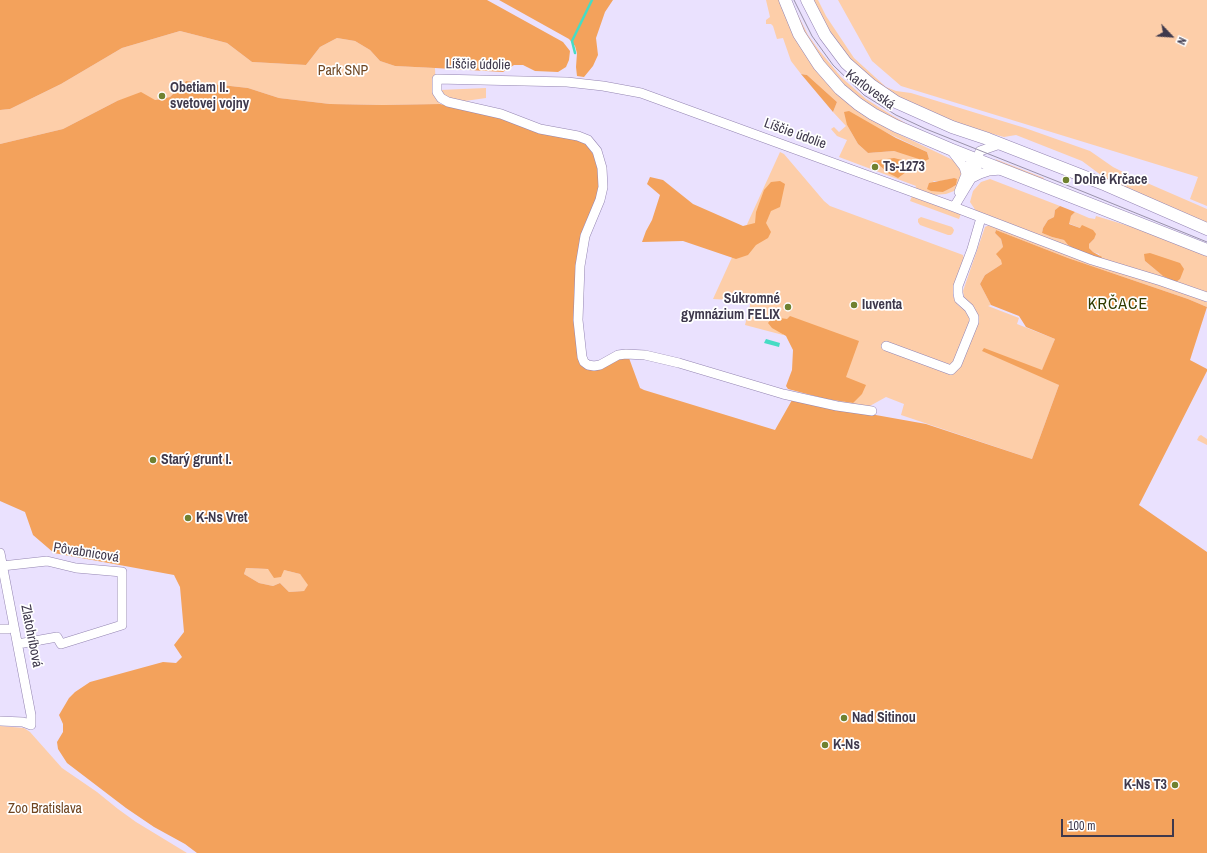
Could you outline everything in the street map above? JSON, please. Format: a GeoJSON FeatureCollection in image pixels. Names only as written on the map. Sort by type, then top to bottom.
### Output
{"type":"FeatureCollection","features":[{"type":"Feature","properties":{"kind":"main road","name":"Karloveská"},"geometry":{"type":"LineString","coordinates":[[785,0],[793,21],[806,46],[825,73],[840,89],[858,104],[885,120],[950,149],[978,155],[1003,170],[1207,250]]}},
{"type":"Feature","properties":{"kind":"main road","name":"Karloveská"},"geometry":{"type":"LineString","coordinates":[[807,0],[831,44],[846,63],[862,78],[885,95],[902,105],[935,120],[1112,187],[1207,229]]}},
{"type":"Feature","properties":{"kind":"street","name":"Líščie údolie"},"geometry":{"type":"LineString","coordinates":[[872,411],[837,406],[783,394],[679,363],[645,355],[618,355],[600,365],[594,366],[588,365],[584,362],[582,357],[578,320],[580,266],[585,236],[600,200],[603,187],[602,168],[597,151],[588,140],[578,136],[540,129],[500,114],[448,102],[437,92],[437,78],[567,82],[609,87],[641,93],[954,207],[1092,260],[1207,297]]}},
{"type":"Feature","properties":{"kind":"street"},"geometry":{"type":"LineString","coordinates":[[969,133],[978,155]]}},
{"type":"Feature","properties":{"kind":"street"},"geometry":{"type":"LineString","coordinates":[[954,207],[969,176],[971,162],[978,155],[1000,144]]}},
{"type":"Feature","properties":{"kind":"street"},"geometry":{"type":"LineString","coordinates":[[950,149],[969,176]]}},
{"type":"Feature","properties":{"kind":"street"},"geometry":{"type":"LineString","coordinates":[[969,176],[989,171],[1003,170]]}},
{"type":"Feature","properties":{"kind":"street"},"geometry":{"type":"LineString","coordinates":[[886,346],[951,370],[957,364],[974,322],[974,317],[969,308],[959,299],[958,286],[981,218]]}},
{"type":"Feature","properties":{"kind":"street","name":"Zlatohríbová"},"geometry":{"type":"LineString","coordinates":[[0,553],[31,715],[31,725],[24,722],[0,721]]}},
{"type":"Feature","properties":{"kind":"street","name":"Pôvabnicová"},"geometry":{"type":"LineString","coordinates":[[2,566],[47,561],[76,568],[122,572],[122,625],[61,644],[57,637],[18,644]]}},
{"type":"Feature","properties":{"kind":"green space"},"geometry":{"type":"Polygon","coordinates":[[[766,0],[780,0],[797,41],[888,129],[955,161],[962,174],[957,188],[946,194],[933,195],[915,189],[916,186],[839,157],[847,140],[837,136],[831,129],[834,127],[839,132],[846,126],[833,112],[837,102],[807,75],[801,74],[791,61],[783,38],[777,39],[773,26],[771,24],[766,24],[766,20],[770,17],[766,0]],[[847,125],[858,144],[868,153],[894,151],[929,159],[927,152],[875,127],[847,125]],[[872,161],[888,173],[906,173],[872,161]],[[954,178],[933,181],[943,192],[956,185],[954,178]]]}},
{"type":"Feature","properties":{"kind":"green space"},"geometry":{"type":"Polygon","coordinates":[[[812,0],[818,0],[826,16],[854,58],[886,87],[896,91],[911,93],[1025,128],[1090,151],[1113,167],[1131,176],[1207,209],[1207,224],[1105,178],[1082,161],[1016,135],[1004,137],[956,124],[894,95],[859,70],[834,40],[812,0]]]}},
{"type":"Feature","properties":{"kind":"green space"},"geometry":{"type":"Polygon","coordinates":[[[838,0],[1207,0],[1207,206],[1190,199],[1198,177],[901,86],[872,61],[838,0]]]}},
{"type":"Feature","properties":{"kind":"green space"},"geometry":{"type":"Polygon","coordinates":[[[795,9],[808,35],[841,77],[866,99],[909,126],[877,110],[850,91],[826,66],[806,36],[795,9]]]}},
{"type":"Feature","properties":{"kind":"green space","name":"Park SNP"},"geometry":{"type":"Polygon","coordinates":[[[180,31],[227,43],[252,62],[306,65],[320,47],[337,38],[355,41],[370,50],[380,61],[395,66],[435,68],[436,97],[440,104],[330,104],[279,98],[248,88],[186,81],[170,97],[155,100],[117,101],[63,129],[0,144],[0,110],[10,109],[61,84],[122,48],[180,31]]]}},
{"type":"Feature","properties":{"kind":"green space"},"geometry":{"type":"Polygon","coordinates":[[[486,88],[486,98],[458,102],[446,98],[440,90],[486,88]]]}},
{"type":"Feature","properties":{"kind":"green space","name":"Iuventa"},"geometry":{"type":"Polygon","coordinates":[[[780,152],[784,154],[830,206],[963,255],[964,259],[954,284],[953,296],[958,305],[968,313],[978,317],[974,307],[964,297],[963,291],[985,227],[989,225],[1207,301],[1207,307],[1188,299],[1068,258],[996,230],[995,233],[1001,239],[1003,247],[1002,264],[985,275],[980,284],[991,305],[988,306],[1019,318],[1017,324],[1055,339],[1042,371],[1059,385],[1032,459],[901,415],[904,404],[886,397],[868,407],[842,403],[840,401],[853,403],[842,380],[789,320],[783,335],[745,325],[751,301],[713,299],[780,152]]]}},
{"type":"Feature","properties":{"kind":"green space"},"geometry":{"type":"Polygon","coordinates":[[[995,159],[1044,178],[1043,181],[997,161],[995,159]]]}},
{"type":"Feature","properties":{"kind":"green space"},"geometry":{"type":"Polygon","coordinates":[[[990,179],[1060,206],[1055,210],[1054,217],[1048,220],[1042,233],[1064,240],[1068,245],[1080,252],[976,211],[970,202],[973,191],[981,182],[990,179]]]}},
{"type":"Feature","properties":{"kind":"green space"},"geometry":{"type":"Polygon","coordinates":[[[912,196],[961,214],[959,219],[910,201],[912,196]]]}},
{"type":"Feature","properties":{"kind":"green space"},"geometry":{"type":"Polygon","coordinates":[[[1075,212],[1089,218],[1095,219],[1096,216],[1142,230],[1207,255],[1207,293],[1101,259],[1099,254],[1093,252],[1089,248],[1089,244],[1094,239],[1080,228],[1068,223],[1071,216],[1075,212]],[[1150,253],[1145,261],[1163,276],[1150,253]]]}},
{"type":"Feature","properties":{"kind":"green space"},"geometry":{"type":"Polygon","coordinates":[[[921,217],[952,227],[954,230],[953,233],[948,235],[920,225],[918,219],[921,217]]]}},
{"type":"Feature","properties":{"kind":"green space"},"geometry":{"type":"Polygon","coordinates":[[[1201,435],[1207,439],[1207,445],[1197,440],[1201,435]]]}},
{"type":"Feature","properties":{"kind":"green space"},"geometry":{"type":"Polygon","coordinates":[[[246,568],[284,570],[300,574],[309,585],[304,591],[289,592],[280,583],[273,586],[259,583],[244,574],[246,568]]]}},
{"type":"Feature","properties":{"kind":"green space","name":"Zoo Bratislava"},"geometry":{"type":"Polygon","coordinates":[[[0,726],[24,728],[30,732],[62,768],[97,792],[136,822],[187,853],[0,853],[0,726]]]}},
{"type":"Feature","properties":{"kind":"shaded area"},"geometry":{"type":"Polygon","coordinates":[[[0,0],[487,0],[563,42],[570,51],[569,60],[566,67],[558,72],[535,71],[523,65],[514,65],[503,72],[395,66],[380,61],[370,50],[355,41],[337,38],[320,47],[306,65],[252,62],[227,43],[180,31],[122,48],[61,84],[10,109],[0,110],[0,0]]]}},
{"type":"Feature","properties":{"kind":"shaded area"},"geometry":{"type":"Polygon","coordinates":[[[499,0],[613,0],[605,12],[596,38],[598,55],[593,66],[584,77],[577,76],[577,53],[575,46],[569,39],[499,0]]]}},
{"type":"Feature","properties":{"kind":"shaded area"},"geometry":{"type":"Polygon","coordinates":[[[801,74],[807,75],[837,102],[833,112],[801,74]]]}},
{"type":"Feature","properties":{"kind":"shaded area"},"geometry":{"type":"Polygon","coordinates":[[[186,81],[248,88],[279,98],[330,104],[440,104],[497,117],[584,141],[595,157],[600,171],[599,194],[584,226],[577,256],[575,320],[586,368],[619,357],[629,358],[640,388],[644,390],[775,430],[792,400],[926,424],[1032,459],[1059,385],[982,351],[984,348],[1042,370],[1055,339],[1026,327],[1019,316],[991,305],[980,284],[985,275],[1002,264],[1001,260],[996,254],[1003,247],[1001,239],[995,233],[996,230],[1068,258],[1188,299],[1207,307],[1190,360],[1207,369],[1207,371],[1139,505],[1207,552],[1207,853],[197,853],[126,808],[67,763],[58,749],[57,742],[63,732],[63,724],[59,715],[69,698],[90,682],[163,662],[176,663],[182,657],[174,645],[184,632],[180,587],[174,575],[54,553],[33,535],[25,512],[0,501],[0,144],[63,129],[117,101],[141,92],[155,100],[170,97],[186,81]],[[246,568],[244,574],[259,583],[273,586],[280,583],[289,592],[304,591],[308,585],[300,574],[284,570],[281,577],[274,578],[268,569],[246,568]]]}},
{"type":"Feature","properties":{"kind":"shaded area"},"geometry":{"type":"Polygon","coordinates":[[[849,111],[896,138],[927,152],[929,159],[925,161],[894,151],[868,153],[858,144],[847,125],[844,112],[849,111]]]}},
{"type":"Feature","properties":{"kind":"shaded area"},"geometry":{"type":"Polygon","coordinates":[[[894,158],[906,161],[909,164],[910,169],[898,178],[888,173],[872,161],[894,158]]]}},
{"type":"Feature","properties":{"kind":"shaded area"},"geometry":{"type":"Polygon","coordinates":[[[650,177],[663,180],[693,204],[743,226],[755,223],[756,212],[764,190],[771,182],[780,181],[785,184],[780,207],[771,211],[766,223],[771,232],[768,238],[756,245],[748,255],[736,259],[683,241],[642,242],[652,220],[660,195],[647,184],[650,177]]]}},
{"type":"Feature","properties":{"kind":"shaded area"},"geometry":{"type":"Polygon","coordinates":[[[954,178],[957,179],[956,185],[943,192],[931,191],[927,189],[929,183],[954,178]]]}},
{"type":"Feature","properties":{"kind":"shaded area"},"geometry":{"type":"Polygon","coordinates":[[[1060,206],[1075,212],[1071,216],[1069,224],[1080,228],[1082,225],[1093,230],[1096,234],[1094,239],[1089,244],[1089,248],[1102,257],[1101,259],[1080,252],[1068,245],[1064,240],[1042,233],[1048,220],[1054,217],[1055,210],[1060,206]]]}},
{"type":"Feature","properties":{"kind":"shaded area"},"geometry":{"type":"Polygon","coordinates":[[[1150,253],[1180,263],[1184,269],[1180,279],[1176,282],[1163,276],[1145,261],[1144,254],[1150,253]]]}},
{"type":"Feature","properties":{"kind":"shaded area"},"geometry":{"type":"Polygon","coordinates":[[[790,316],[859,341],[846,377],[866,385],[862,394],[853,403],[826,399],[788,389],[786,386],[792,370],[793,350],[786,336],[772,328],[768,323],[773,317],[787,319],[790,316]]]}},
{"type":"Feature","properties":{"kind":"shaded area"},"geometry":{"type":"Polygon","coordinates":[[[766,339],[780,343],[779,347],[764,343],[766,339]]]}},
{"type":"Feature","properties":{"kind":"waterway"},"geometry":{"type":"LineString","coordinates":[[575,53],[572,41],[592,0]]}},
{"type":"Feature","properties":{"kind":"tram line"},"geometry":{"type":"LineString","coordinates":[[794,0],[812,36],[833,65],[864,95],[896,115],[926,129],[1207,242]]}},
{"type":"Feature","properties":{"kind":"place","name":"Obetiam II. svetovej vojny"},"geometry":{"type":"Point","coordinates":[162,96]}},
{"type":"Feature","properties":{"kind":"place","name":"Ts-1273"},"geometry":{"type":"Point","coordinates":[875,167]}},
{"type":"Feature","properties":{"kind":"place","name":"Dolné Krčace"},"geometry":{"type":"Point","coordinates":[1066,180]}},
{"type":"Feature","properties":{"kind":"place","name":"Iuventa"},"geometry":{"type":"Point","coordinates":[854,305]}},
{"type":"Feature","properties":{"kind":"place","name":"Súkromné gymnázium FELIX"},"geometry":{"type":"Point","coordinates":[788,307]}},
{"type":"Feature","properties":{"kind":"place","name":"Starý grunt I."},"geometry":{"type":"Point","coordinates":[153,460]}},
{"type":"Feature","properties":{"kind":"place","name":"K-Ns Vret"},"geometry":{"type":"Point","coordinates":[188,518]}},
{"type":"Feature","properties":{"kind":"place","name":"Nad Sitinou"},"geometry":{"type":"Point","coordinates":[844,718]}},
{"type":"Feature","properties":{"kind":"place","name":"K-Ns"},"geometry":{"type":"Point","coordinates":[825,745]}},
{"type":"Feature","properties":{"kind":"place","name":"K-Ns T3"},"geometry":{"type":"Point","coordinates":[1175,785]}},
{"type":"Feature","properties":{"kind":"district","name":"KRČACE"},"geometry":{"type":"Point","coordinates":[1118,305]}}]}
